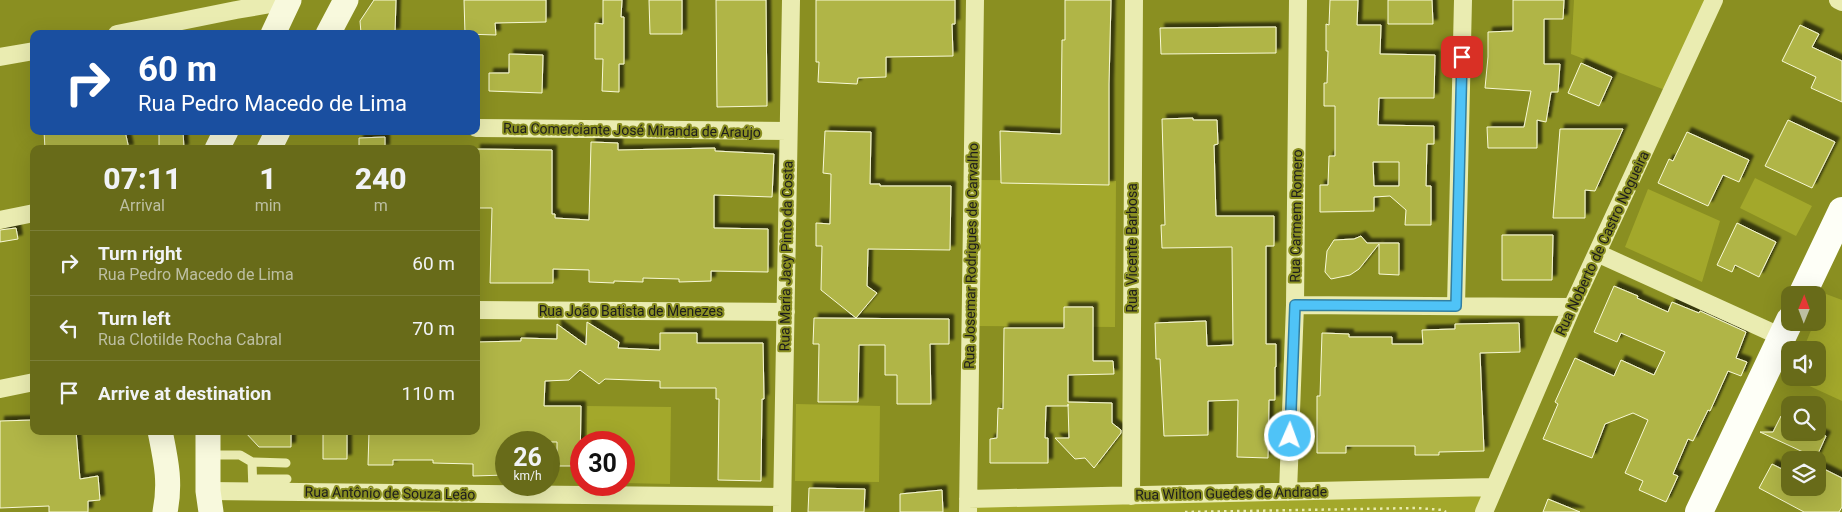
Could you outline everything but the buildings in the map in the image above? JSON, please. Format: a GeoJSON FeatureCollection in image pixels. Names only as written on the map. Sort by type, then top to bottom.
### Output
{"type":"FeatureCollection","features":[{"type":"Feature","properties":{"kind":"main road"},"geometry":{"type":"LineString","coordinates":[[330,30],[346,0]]}},
{"type":"Feature","properties":{"kind":"main road"},"geometry":{"type":"LineString","coordinates":[[275,30],[289,1]]}},
{"type":"Feature","properties":{"kind":"main road"},"geometry":{"type":"LineString","coordinates":[[1806,286],[1842,211]]}},
{"type":"Feature","properties":{"kind":"main road"},"geometry":{"type":"LineString","coordinates":[[1699,512],[1785,331]]}},
{"type":"Feature","properties":{"kind":"main road"},"geometry":{"type":"LineString","coordinates":[[161,435],[169,472],[169,494],[165,512]]}},
{"type":"Feature","properties":{"kind":"main road"},"geometry":{"type":"LineString","coordinates":[[208,443],[210,502]]}},
{"type":"Feature","properties":{"kind":"street","name":"Rua Maria Jacy Pinto da Costa"},"geometry":{"type":"LineString","coordinates":[[782,504],[791,0]]}},
{"type":"Feature","properties":{"kind":"street","name":"Rua Josemar Rodrigues de Carvalho"},"geometry":{"type":"LineString","coordinates":[[968,506],[975,0]]}},
{"type":"Feature","properties":{"kind":"street","name":"Rua Vicente Barbosa"},"geometry":{"type":"LineString","coordinates":[[1131,496],[1134,0]]}},
{"type":"Feature","properties":{"kind":"street","name":"Rua Carmem Romero"},"geometry":{"type":"LineString","coordinates":[[1288,492],[1295,305],[1298,0]]}},
{"type":"Feature","properties":{"kind":"street"},"geometry":{"type":"LineString","coordinates":[[1456,306],[1463,0]]}},
{"type":"Feature","properties":{"kind":"street","name":"Rua Noberto de Castro Nogueira"},"geometry":{"type":"LineString","coordinates":[[1484,512],[1493,487],[1572,307],[1714,0]]}},
{"type":"Feature","properties":{"kind":"street"},"geometry":{"type":"LineString","coordinates":[[1838,0],[1842,2]]}},
{"type":"Feature","properties":{"kind":"street"},"geometry":{"type":"LineString","coordinates":[[138,30],[289,1]]}},
{"type":"Feature","properties":{"kind":"street"},"geometry":{"type":"LineString","coordinates":[[0,58],[30,52]]}},
{"type":"Feature","properties":{"kind":"street","name":"Rua Comerciante José Miranda de Araújo"},"geometry":{"type":"LineString","coordinates":[[480,128],[788,131]]}},
{"type":"Feature","properties":{"kind":"street"},"geometry":{"type":"LineString","coordinates":[[0,220],[30,215]]}},
{"type":"Feature","properties":{"kind":"street"},"geometry":{"type":"LineString","coordinates":[[1597,253],[1781,326]]}},
{"type":"Feature","properties":{"kind":"street"},"geometry":{"type":"LineString","coordinates":[[1295,305],[1572,307]]}},
{"type":"Feature","properties":{"kind":"street","name":"Rua João Batista de Menezes"},"geometry":{"type":"LineString","coordinates":[[480,310],[786,312]]}},
{"type":"Feature","properties":{"kind":"street"},"geometry":{"type":"LineString","coordinates":[[0,389],[30,383]]}},
{"type":"Feature","properties":{"kind":"street","name":"Rua Antônio de Souza Leão"},"geometry":{"type":"LineString","coordinates":[[210,502],[253,485],[782,504]]}},
{"type":"Feature","properties":{"kind":"street","name":"Rua Wilton Guedes de Andrade"},"geometry":{"type":"LineString","coordinates":[[968,506],[1131,496],[1493,487]]}},
{"type":"Feature","properties":{"kind":"lane"},"geometry":{"type":"LineString","coordinates":[[208,443],[240,455],[252,462],[286,463]]}},
{"type":"Feature","properties":{"kind":"lane"},"geometry":{"type":"LineString","coordinates":[[252,462],[253,485],[287,479]]}},
{"type":"Feature","properties":{"kind":"path"},"geometry":{"type":"LineString","coordinates":[[1185,512],[1418,508],[1443,510],[1446,512]]}},
{"type":"Feature","properties":{"kind":"shaded area"},"geometry":{"type":"Polygon","coordinates":[[[1574,0],[1706,0],[1665,90],[1571,54],[1574,0]]]}},
{"type":"Feature","properties":{"kind":"shaded area"},"geometry":{"type":"Polygon","coordinates":[[[1755,178],[1812,206],[1796,236],[1740,208],[1755,178]]]}},
{"type":"Feature","properties":{"kind":"shaded area"},"geometry":{"type":"Polygon","coordinates":[[[976,180],[1116,181],[1115,327],[975,326],[976,180]]]}},
{"type":"Feature","properties":{"kind":"shaded area"},"geometry":{"type":"Polygon","coordinates":[[[1648,189],[1720,221],[1702,282],[1625,247],[1648,189]]]}},
{"type":"Feature","properties":{"kind":"shaded area"},"geometry":{"type":"Polygon","coordinates":[[[1826,294],[1842,300],[1842,401],[1809,386],[1826,386],[1826,341],[1807,341],[1811,331],[1826,331],[1826,294]]]}},
{"type":"Feature","properties":{"kind":"shaded area"},"geometry":{"type":"Polygon","coordinates":[[[796,404],[880,406],[879,482],[795,481],[796,404]]]}},
{"type":"Feature","properties":{"kind":"shaded area"},"geometry":{"type":"Polygon","coordinates":[[[587,406],[671,407],[670,484],[635,483],[635,431],[587,431],[587,406]]]}},
{"type":"Feature","properties":{"kind":"shaded area"},"geometry":{"type":"Polygon","coordinates":[[[1495,485],[1485,512],[972,512],[972,493],[1495,485]]]}},
{"type":"Feature","properties":{"kind":"shaded area"},"geometry":{"type":"Polygon","coordinates":[[[300,510],[440,511],[440,512],[300,512],[300,510]]]}},
{"type":"Feature","properties":{"kind":"route"},"geometry":{"type":"LineString","coordinates":[[1290,436],[1295,305],[1456,306],[1462,57]]}}]}
